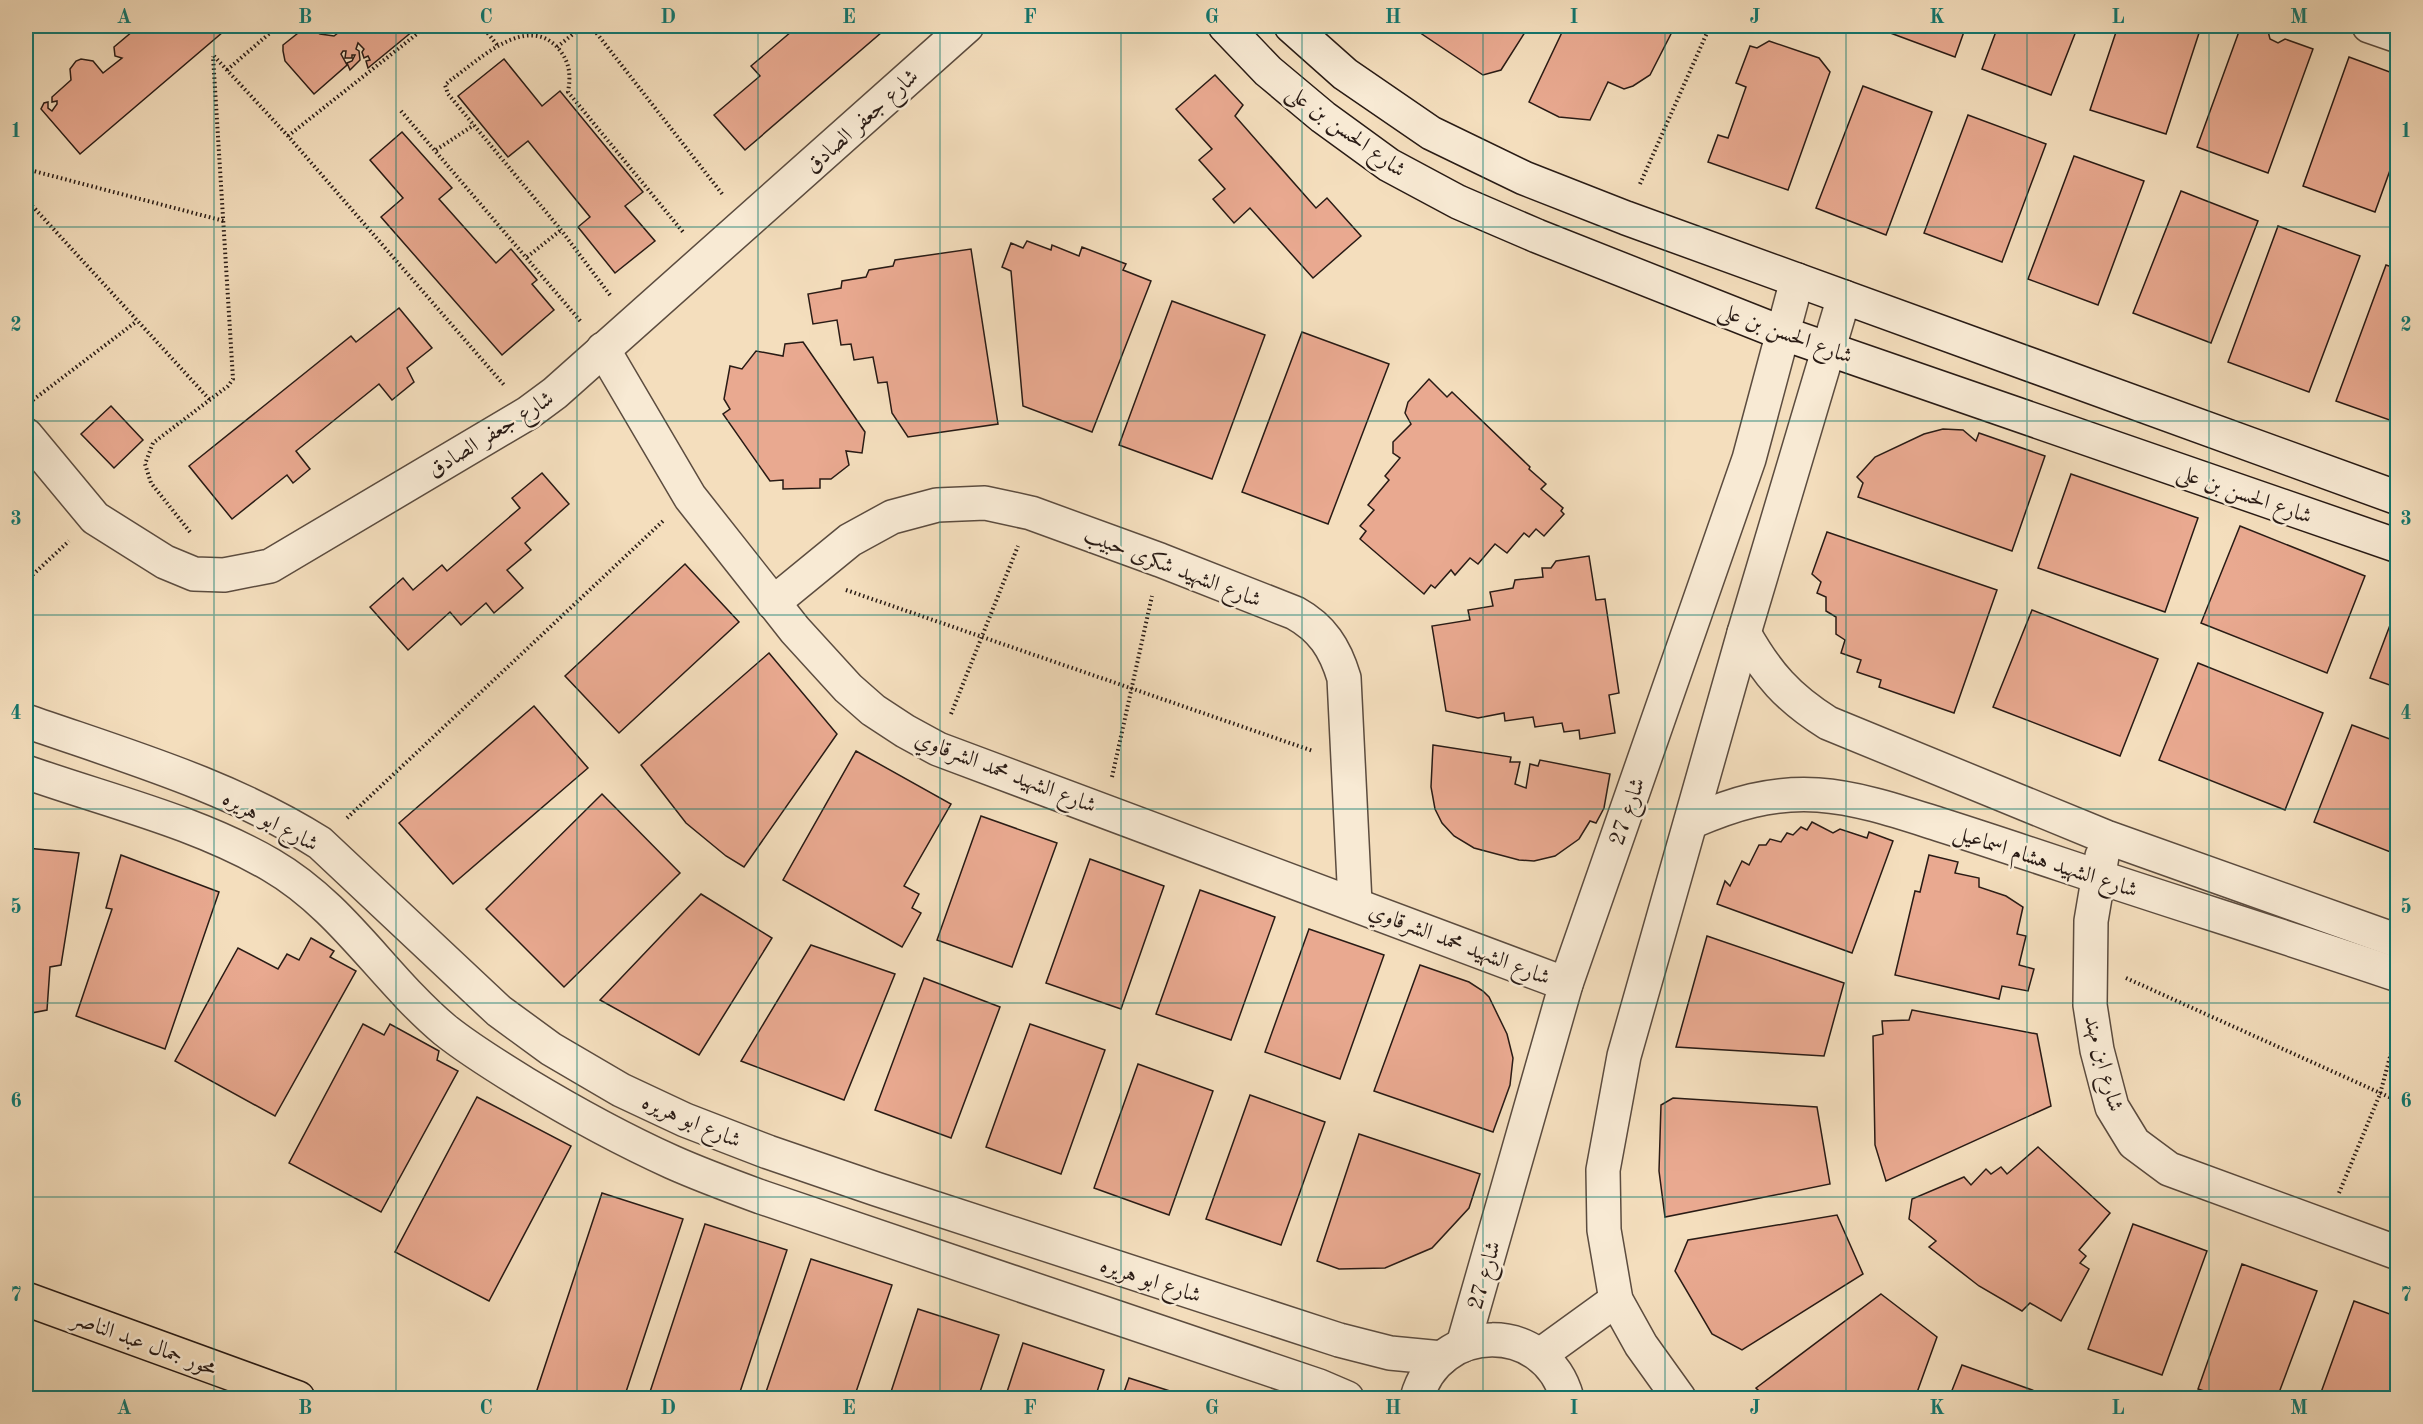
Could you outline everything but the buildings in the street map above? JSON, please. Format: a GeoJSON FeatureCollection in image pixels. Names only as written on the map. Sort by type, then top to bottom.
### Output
{"type":"FeatureCollection","features":[{"type":"Feature","properties":{"kind":"main road","name":"محور جمال عبد الناصر"},"geometry":{"type":"LineString","coordinates":[[26,1299],[298,1398]]}},
{"type":"Feature","properties":{"kind":"street","name":"شارع جعفر الصادق"},"geometry":{"type":"LineString","coordinates":[[26,435],[95,518],[165,562],[194,574],[224,575],[270,566],[528,413],[555,393],[967,26]]}},
{"type":"Feature","properties":{"kind":"street","name":"شارع الحسن بن على"},"geometry":{"type":"LineString","coordinates":[[1225,26],[1268,71],[1323,117],[1389,165],[1458,202],[1782,333],[2397,546]]}},
{"type":"Feature","properties":{"kind":"street","name":"شارع الحسن بن على"},"geometry":{"type":"LineString","coordinates":[[1291,26],[1345,74],[1431,133],[1524,178],[1626,218],[2397,498]]}},
{"type":"Feature","properties":{"kind":"street"},"geometry":{"type":"LineString","coordinates":[[2369,26],[2397,36]]}},
{"type":"Feature","properties":{"kind":"street","name":"شارع 27"},"geometry":{"type":"LineString","coordinates":[[1452,1351],[1566,984],[1749,459],[1797,279]]}},
{"type":"Feature","properties":{"kind":"street"},"geometry":{"type":"LineString","coordinates":[[1679,1398],[1641,1345],[1616,1300],[1604,1230],[1603,1170],[1624,1056],[1744,633],[1844,297]]}},
{"type":"Feature","properties":{"kind":"street","name":"شارع الشهيد محمد الشرقاوي"},"geometry":{"type":"LineString","coordinates":[[603,348],[690,497],[795,630],[848,688],[873,710],[905,731],[938,748],[1566,984]]}},
{"type":"Feature","properties":{"kind":"street"},"geometry":{"type":"LineString","coordinates":[[1749,459],[1790,476]]}},
{"type":"Feature","properties":{"kind":"street","name":"شارع الشهيد شكرى حبيب"},"geometry":{"type":"LineString","coordinates":[[774,603],[850,540],[892,517],[937,505],[985,503],[1031,513],[1295,613],[1310,621],[1332,646],[1344,678],[1355,903]]}},
{"type":"Feature","properties":{"kind":"street","name":"شارع الشهيد هشام اسماعيل"},"geometry":{"type":"LineString","coordinates":[[1744,633],[1759,660],[1779,685],[1802,706],[1828,723],[2106,837],[2397,941]]}},
{"type":"Feature","properties":{"kind":"street","name":"شارع ابو هريره"},"geometry":{"type":"LineString","coordinates":[[26,721],[179,774],[261,809],[320,843],[499,1011],[551,1049],[621,1090],[664,1110],[768,1152],[876,1189],[1339,1340],[1390,1353],[1452,1351],[1489,1339],[1516,1343],[1540,1355]]}},
{"type":"Feature","properties":{"kind":"street","name":"شارع ابو هريره"},"geometry":{"type":"LineString","coordinates":[[26,772],[161,816],[219,839],[271,865],[301,884],[331,909],[405,992],[447,1031],[492,1063],[577,1116],[673,1163],[761,1197],[1319,1386],[1347,1398]]}},
{"type":"Feature","properties":{"kind":"street"},"geometry":{"type":"LineString","coordinates":[[161,816],[179,774]]}},
{"type":"Feature","properties":{"kind":"street"},"geometry":{"type":"LineString","coordinates":[[26,796],[60,784]]}},
{"type":"Feature","properties":{"kind":"street","name":"شارع الشهيد هشام اسماعيل"},"geometry":{"type":"LineString","coordinates":[[1691,822],[1730,805],[1772,796],[1816,795],[1853,799],[1946,826],[2250,924],[2397,975]]}},
{"type":"Feature","properties":{"kind":"street","name":"شارع ابن مهند"},"geometry":{"type":"LineString","coordinates":[[2106,837],[2091,921],[2090,1005],[2097,1050],[2112,1107],[2134,1143],[2169,1169],[2397,1253]]}},
{"type":"Feature","properties":{"kind":"street"},"geometry":{"type":"LineString","coordinates":[[1567,1398],[1564,1387],[1554,1370],[1540,1355],[1616,1300]]}},
{"type":"Feature","properties":{"kind":"street"},"geometry":{"type":"LineString","coordinates":[[1417,1398],[1427,1375],[1452,1351]]}},
{"type":"Feature","properties":{"kind":"path"},"geometry":{"type":"LineString","coordinates":[[227,70],[278,26]]}},
{"type":"Feature","properties":{"kind":"path"},"geometry":{"type":"LineString","coordinates":[[288,136],[427,26]]}},
{"type":"Feature","properties":{"kind":"path"},"geometry":{"type":"LineString","coordinates":[[482,26],[498,46]]}},
{"type":"Feature","properties":{"kind":"path"},"geometry":{"type":"LineString","coordinates":[[557,47],[583,26]]}},
{"type":"Feature","properties":{"kind":"path"},"geometry":{"type":"LineString","coordinates":[[591,26],[745,223]]}},
{"type":"Feature","properties":{"kind":"path"},"geometry":{"type":"LineString","coordinates":[[1626,218],[1710,26]]}},
{"type":"Feature","properties":{"kind":"path"},"geometry":{"type":"LineString","coordinates":[[632,325],[561,230],[448,94],[445,85],[512,38],[528,35],[544,38],[557,47],[567,60],[570,76],[568,92],[705,259]]}},
{"type":"Feature","properties":{"kind":"path"},"geometry":{"type":"LineString","coordinates":[[224,575],[151,483],[145,464],[153,443],[228,386],[233,379],[213,56],[288,136],[528,413]]}},
{"type":"Feature","properties":{"kind":"path"},"geometry":{"type":"LineString","coordinates":[[401,111],[603,348]]}},
{"type":"Feature","properties":{"kind":"path"},"geometry":{"type":"LineString","coordinates":[[436,150],[474,125]]}},
{"type":"Feature","properties":{"kind":"path"},"geometry":{"type":"LineString","coordinates":[[26,169],[224,221]]}},
{"type":"Feature","properties":{"kind":"path"},"geometry":{"type":"LineString","coordinates":[[26,199],[210,400]]}},
{"type":"Feature","properties":{"kind":"path"},"geometry":{"type":"LineString","coordinates":[[527,257],[561,230]]}},
{"type":"Feature","properties":{"kind":"path"},"geometry":{"type":"LineString","coordinates":[[26,405],[137,321]]}},
{"type":"Feature","properties":{"kind":"path"},"geometry":{"type":"LineString","coordinates":[[320,843],[690,497]]}},
{"type":"Feature","properties":{"kind":"path"},"geometry":{"type":"LineString","coordinates":[[938,748],[1031,513]]}},
{"type":"Feature","properties":{"kind":"path"},"geometry":{"type":"LineString","coordinates":[[26,581],[95,518]]}},
{"type":"Feature","properties":{"kind":"path"},"geometry":{"type":"LineString","coordinates":[[1105,810],[1160,560]]}},
{"type":"Feature","properties":{"kind":"path"},"geometry":{"type":"LineString","coordinates":[[806,576],[1131,690],[1349,763]]}},
{"type":"Feature","properties":{"kind":"path"},"geometry":{"type":"LineString","coordinates":[[2089,961],[2397,1101]]}},
{"type":"Feature","properties":{"kind":"path"},"geometry":{"type":"LineString","coordinates":[[2326,1225],[2380,1094],[2397,1027]]}}]}
